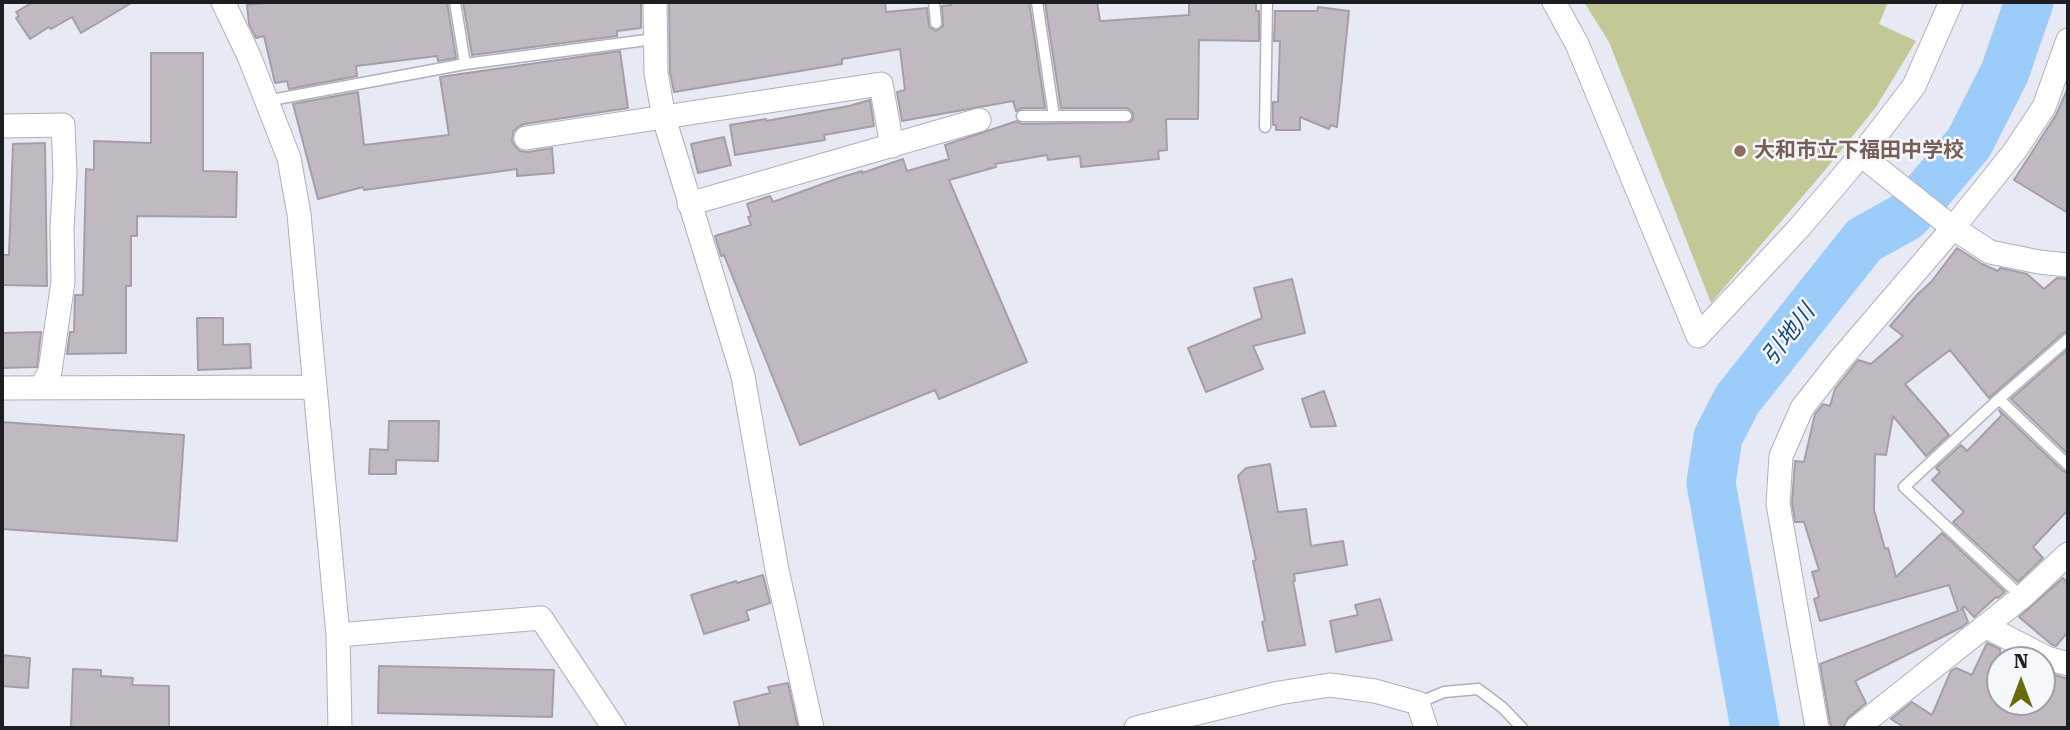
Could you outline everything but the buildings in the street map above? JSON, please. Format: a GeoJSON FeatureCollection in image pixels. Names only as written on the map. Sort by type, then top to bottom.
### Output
{"type":"FeatureCollection","features":[{"type":"Feature","properties":{"kind":"street"},"geometry":{"type":"LineString","coordinates":[[223,2],[249,56],[289,158],[299,214],[338,635],[340,728]]}},
{"type":"Feature","properties":{"kind":"street"},"geometry":{"type":"LineString","coordinates":[[655,2],[656,73],[664,118],[743,376],[778,570],[811,728]]}},
{"type":"Feature","properties":{"kind":"street"},"geometry":{"type":"LineString","coordinates":[[1554,2],[1577,44],[1698,336],[1866,159],[1914,86],[1951,2]]}},
{"type":"Feature","properties":{"kind":"street"},"geometry":{"type":"LineString","coordinates":[[1817,728],[1778,504],[1781,456],[1802,408],[1949,224],[2014,152],[2044,107],[2068,40]]}},
{"type":"Feature","properties":{"kind":"street"},"geometry":{"type":"LineString","coordinates":[[526,138],[881,84],[892,146]]}},
{"type":"Feature","properties":{"kind":"street"},"geometry":{"type":"LineString","coordinates":[[689,204],[979,120]]}},
{"type":"Feature","properties":{"kind":"street"},"geometry":{"type":"LineString","coordinates":[[2,126],[63,124],[63,282],[50,372],[41,388]]}},
{"type":"Feature","properties":{"kind":"street"},"geometry":{"type":"LineString","coordinates":[[1866,159],[1949,224],[1990,252],[2068,265]]}},
{"type":"Feature","properties":{"kind":"street"},"geometry":{"type":"LineString","coordinates":[[2,388],[314,387]]}},
{"type":"Feature","properties":{"kind":"street"},"geometry":{"type":"LineString","coordinates":[[1857,728],[2022,597],[2068,554]]}},
{"type":"Feature","properties":{"kind":"street"},"geometry":{"type":"LineString","coordinates":[[338,635],[541,618],[614,728]]}},
{"type":"Feature","properties":{"kind":"street"},"geometry":{"type":"LineString","coordinates":[[1985,626],[2047,658],[2068,664]]}},
{"type":"Feature","properties":{"kind":"street"},"geometry":{"type":"LineString","coordinates":[[1136,728],[1279,693],[1330,685],[1375,691],[1418,703],[1426,728]]}},
{"type":"Feature","properties":{"kind":"lane"},"geometry":{"type":"LineString","coordinates":[[455,2],[464,64]]}},
{"type":"Feature","properties":{"kind":"lane"},"geometry":{"type":"LineString","coordinates":[[934,2],[936,23]]}},
{"type":"Feature","properties":{"kind":"lane"},"geometry":{"type":"LineString","coordinates":[[1037,2],[1054,116]]}},
{"type":"Feature","properties":{"kind":"lane"},"geometry":{"type":"LineString","coordinates":[[1265,127],[1267,2]]}},
{"type":"Feature","properties":{"kind":"lane"},"geometry":{"type":"LineString","coordinates":[[266,101],[464,64],[654,39]]}},
{"type":"Feature","properties":{"kind":"lane"},"geometry":{"type":"LineString","coordinates":[[1022,116],[1126,116]]}},
{"type":"Feature","properties":{"kind":"lane"},"geometry":{"type":"LineString","coordinates":[[2022,597],[1904,487],[1999,398],[2068,339]]}},
{"type":"Feature","properties":{"kind":"lane"},"geometry":{"type":"LineString","coordinates":[[1999,398],[2068,465]]}},
{"type":"Feature","properties":{"kind":"lane"},"geometry":{"type":"LineString","coordinates":[[1418,703],[1444,692],[1478,689],[1503,708],[1522,728]]}},
{"type":"Feature","properties":{"kind":"green space","name":"大和市立下福田中学校"},"geometry":{"type":"Polygon","coordinates":[[[1584,2],[1888,2],[1879,24],[1916,41],[1876,107],[1711,303],[1609,42],[1584,2]]]}},
{"type":"Feature","properties":{"kind":"waterway","name":"引地川"},"geometry":{"type":"LineString","coordinates":[[1755,728],[1711,483],[1718,437],[1737,400],[1864,240],[1907,216],[1969,143],[2005,72],[2029,2]]}},
{"type":"Feature","properties":{"kind":"place","name":"大和市立下福田中学校"},"geometry":{"type":"Point","coordinates":[1740,151]}}]}
